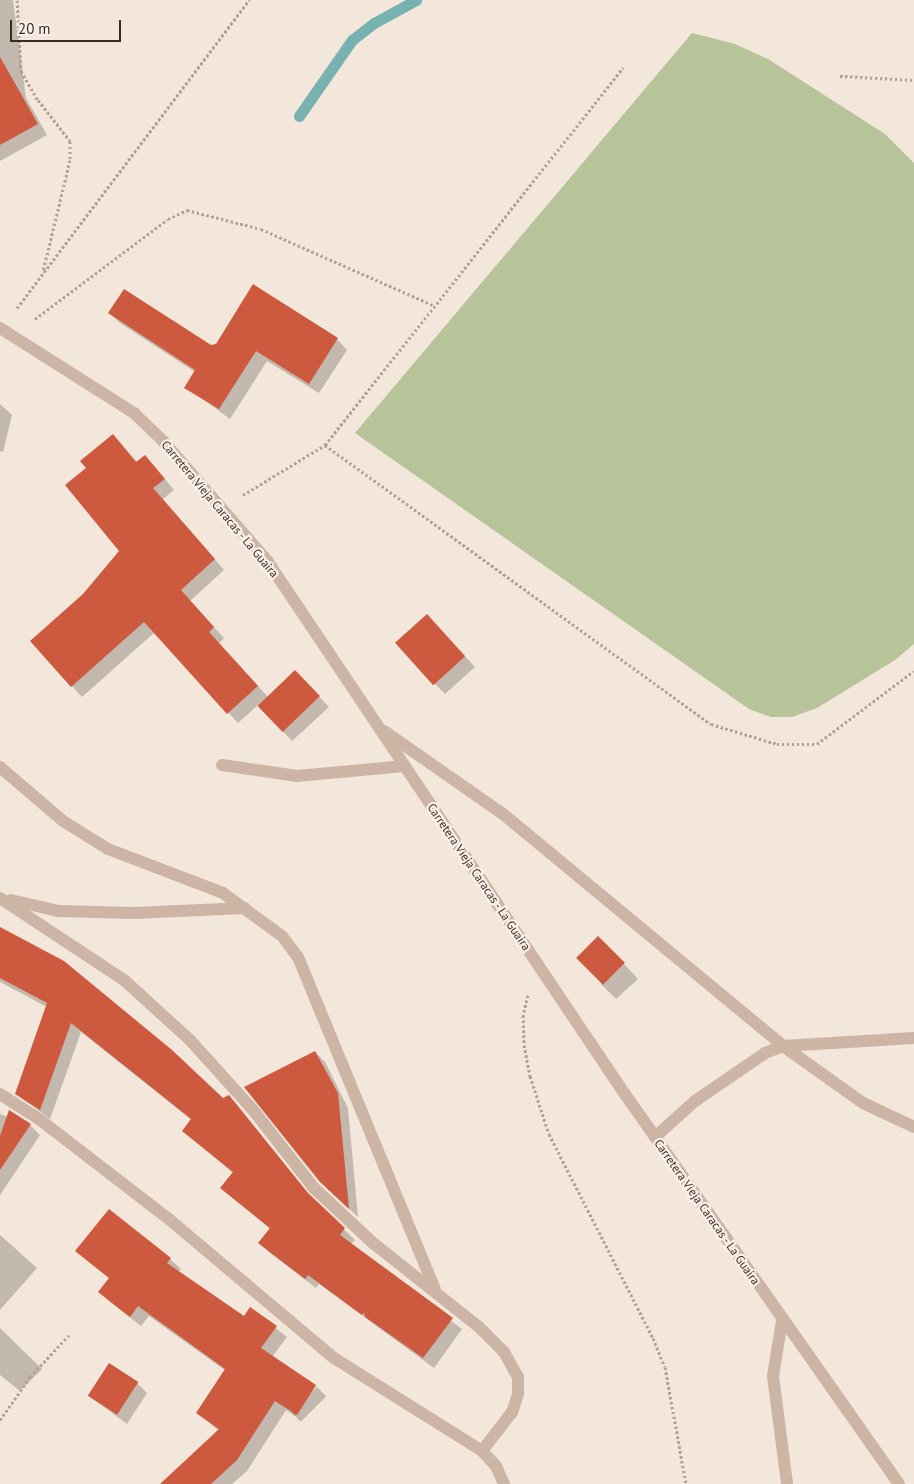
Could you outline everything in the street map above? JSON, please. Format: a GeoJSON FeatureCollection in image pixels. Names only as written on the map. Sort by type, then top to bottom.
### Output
{"type":"FeatureCollection","features":[{"type":"Feature","properties":{"kind":"street","name":"Carretera Vieja Caracas - La Guaira"},"geometry":{"type":"LineString","coordinates":[[1,328],[134,414],[163,441],[268,562],[655,1137],[782,1321],[899,1484]]}},
{"type":"Feature","properties":{"kind":"street"},"geometry":{"type":"LineString","coordinates":[[378,726],[503,814],[783,1046],[863,1103],[914,1127]]}},
{"type":"Feature","properties":{"kind":"street"},"geometry":{"type":"LineString","coordinates":[[222,765],[297,776],[405,766]]}},
{"type":"Feature","properties":{"kind":"street"},"geometry":{"type":"LineString","coordinates":[[0,767],[64,821],[108,848],[223,893],[282,936],[298,957],[436,1292]]}},
{"type":"Feature","properties":{"kind":"street"},"geometry":{"type":"LineString","coordinates":[[0,897],[58,911],[134,913],[245,908]]}},
{"type":"Feature","properties":{"kind":"street"},"geometry":{"type":"LineString","coordinates":[[0,897],[124,980],[190,1040],[253,1110],[314,1188],[373,1242],[436,1292],[504,1352],[518,1377],[518,1394],[512,1412],[482,1451]]}},
{"type":"Feature","properties":{"kind":"street"},"geometry":{"type":"LineString","coordinates":[[655,1137],[694,1101],[765,1054],[783,1046],[914,1038]]}},
{"type":"Feature","properties":{"kind":"street"},"geometry":{"type":"LineString","coordinates":[[0,1094],[39,1119],[170,1220],[334,1358],[482,1451],[496,1466],[504,1484]]}},
{"type":"Feature","properties":{"kind":"street"},"geometry":{"type":"LineString","coordinates":[[782,1321],[773,1376],[787,1484]]}},
{"type":"Feature","properties":{"kind":"path"},"geometry":{"type":"LineString","coordinates":[[17,0],[21,71],[38,100],[70,141],[70,160],[42,275]]}},
{"type":"Feature","properties":{"kind":"path"},"geometry":{"type":"LineString","coordinates":[[1,328],[249,0]]}},
{"type":"Feature","properties":{"kind":"path"},"geometry":{"type":"LineString","coordinates":[[221,508],[325,445],[623,67]]}},
{"type":"Feature","properties":{"kind":"path"},"geometry":{"type":"LineString","coordinates":[[840,76],[914,80]]}},
{"type":"Feature","properties":{"kind":"path"},"geometry":{"type":"LineString","coordinates":[[13,336],[168,219],[188,210],[261,229],[435,306]]}},
{"type":"Feature","properties":{"kind":"path"},"geometry":{"type":"LineString","coordinates":[[325,445],[711,724],[777,744],[817,744],[914,670]]}},
{"type":"Feature","properties":{"kind":"path"},"geometry":{"type":"LineString","coordinates":[[535,960],[523,1014],[524,1045],[530,1076],[549,1134],[662,1360],[686,1484]]}},
{"type":"Feature","properties":{"kind":"path"},"geometry":{"type":"LineString","coordinates":[[0,1420],[30,1377],[69,1335]]}},
{"type":"Feature","properties":{"kind":"green space"},"geometry":{"type":"Polygon","coordinates":[[[692,33],[735,44],[768,59],[885,134],[914,163],[914,644],[895,660],[817,708],[792,717],[771,717],[749,709],[355,433],[692,33]]]}},
{"type":"Feature","properties":{"kind":"building"},"geometry":{"type":"Polygon","coordinates":[[[0,57],[38,124],[0,145],[0,57]]]}},
{"type":"Feature","properties":{"kind":"building"},"geometry":{"type":"Polygon","coordinates":[[[253,284],[338,338],[309,384],[256,351],[219,409],[184,388],[195,370],[108,313],[124,289],[211,345],[216,344],[253,284]]]}},
{"type":"Feature","properties":{"kind":"building"},"geometry":{"type":"Polygon","coordinates":[[[113,434],[136,462],[145,455],[165,479],[153,488],[215,559],[181,590],[214,627],[209,632],[258,686],[227,714],[144,622],[71,687],[30,641],[83,594],[119,551],[65,485],[86,468],[80,461],[113,434]]]}},
{"type":"Feature","properties":{"kind":"building"},"geometry":{"type":"Polygon","coordinates":[[[427,614],[465,656],[433,685],[395,643],[427,614]]]}},
{"type":"Feature","properties":{"kind":"building"},"geometry":{"type":"Polygon","coordinates":[[[295,670],[320,696],[283,732],[258,706],[295,670]]]}},
{"type":"Feature","properties":{"kind":"building"},"geometry":{"type":"Polygon","coordinates":[[[0,927],[64,961],[172,1050],[223,1098],[229,1095],[308,1193],[345,1228],[340,1235],[453,1318],[423,1358],[365,1317],[364,1313],[362,1315],[308,1275],[305,1279],[258,1243],[270,1228],[220,1188],[233,1172],[182,1131],[191,1119],[71,1023],[40,1110],[15,1094],[47,1003],[0,978],[0,927]]]}},
{"type":"Feature","properties":{"kind":"building"},"geometry":{"type":"Polygon","coordinates":[[[598,936],[625,963],[603,985],[576,958],[598,936]]]}},
{"type":"Feature","properties":{"kind":"building"},"geometry":{"type":"Polygon","coordinates":[[[315,1051],[338,1093],[349,1209],[320,1182],[244,1087],[315,1051]]]}},
{"type":"Feature","properties":{"kind":"building"},"geometry":{"type":"Polygon","coordinates":[[[9,1110],[31,1124],[0,1170],[0,1136],[9,1110]]]}},
{"type":"Feature","properties":{"kind":"building"},"geometry":{"type":"Polygon","coordinates":[[[109,1209],[171,1258],[167,1263],[244,1316],[250,1307],[277,1326],[261,1348],[316,1385],[297,1415],[275,1401],[237,1460],[211,1484],[160,1484],[219,1429],[196,1413],[225,1369],[138,1306],[130,1317],[98,1292],[109,1278],[75,1251],[109,1209]]]}},
{"type":"Feature","properties":{"kind":"building"},"geometry":{"type":"Polygon","coordinates":[[[109,1363],[138,1382],[117,1415],[88,1396],[109,1363]]]}},
{"type":"Feature","properties":{"kind":"waterway"},"geometry":{"type":"LineString","coordinates":[[299,116],[352,40],[374,23],[416,0]]}}]}
